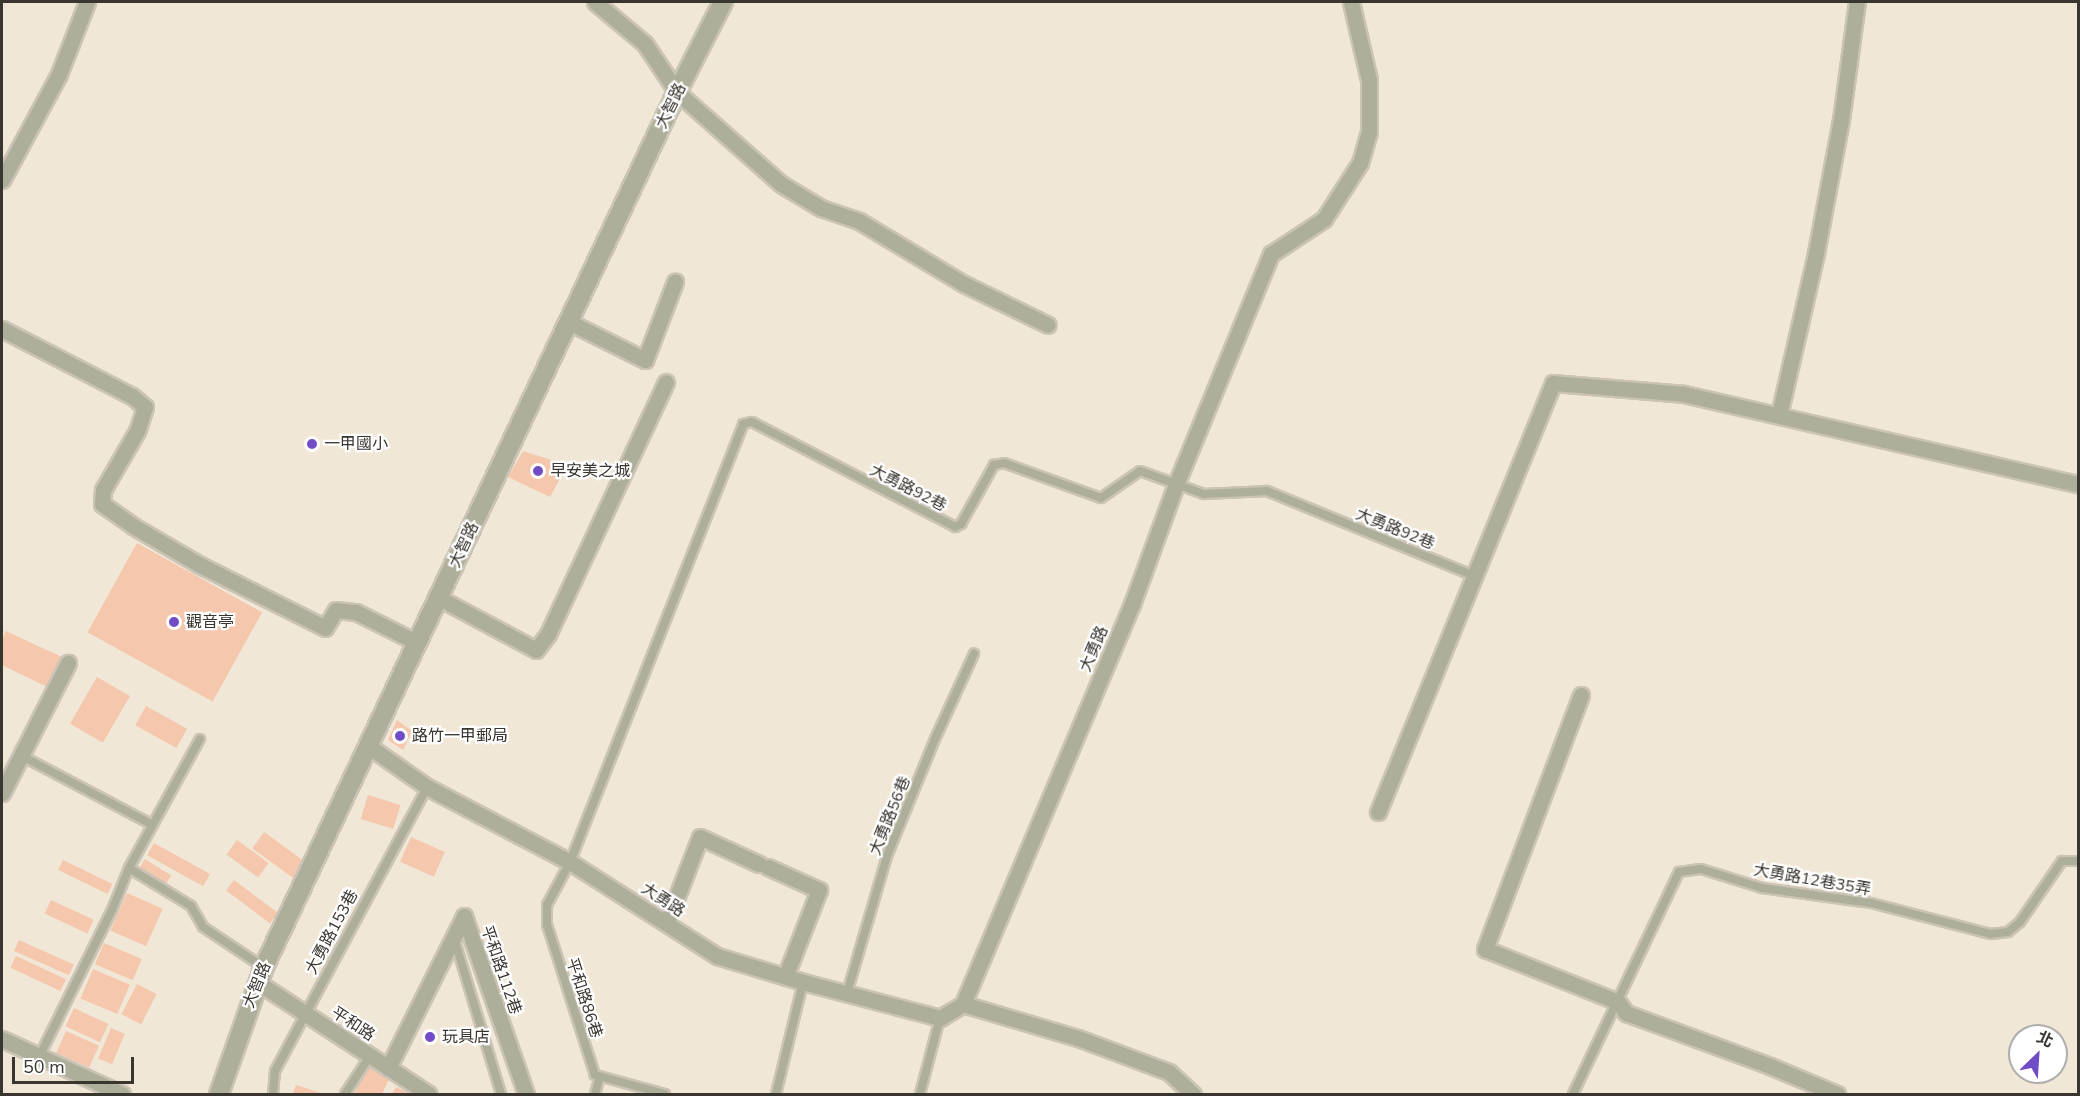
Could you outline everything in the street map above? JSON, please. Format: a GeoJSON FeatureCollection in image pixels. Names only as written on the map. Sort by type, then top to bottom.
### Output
{"type":"FeatureCollection","features":[{"type":"Feature","properties":{"kind":"street"},"geometry":{"type":"LineString","coordinates":[[2,180],[59,74],[87,2]]}},
{"type":"Feature","properties":{"kind":"street"},"geometry":{"type":"LineString","coordinates":[[596,2],[645,44],[677,92],[781,184],[821,208],[859,221],[964,284],[1048,325]]}},
{"type":"Feature","properties":{"kind":"street","name":"大智路"},"geometry":{"type":"LineString","coordinates":[[219,1095],[260,975],[677,92],[723,2]]}},
{"type":"Feature","properties":{"kind":"street","name":"大勇路"},"geometry":{"type":"LineString","coordinates":[[963,1004],[1132,604],[1178,482],[1271,254],[1324,219],[1360,163],[1369,132],[1369,80],[1351,2]]}},
{"type":"Feature","properties":{"kind":"street"},"geometry":{"type":"LineString","coordinates":[[1779,416],[1816,253],[1841,120],[1857,2]]}},
{"type":"Feature","properties":{"kind":"street"},"geometry":{"type":"LineString","coordinates":[[569,322],[645,360],[675,282]]}},
{"type":"Feature","properties":{"kind":"street"},"geometry":{"type":"LineString","coordinates":[[2,329],[132,396],[145,407],[137,431],[103,490],[102,504],[133,526],[198,564],[325,628],[336,610],[356,612],[418,643]]}},
{"type":"Feature","properties":{"kind":"street"},"geometry":{"type":"LineString","coordinates":[[439,598],[536,650],[548,634],[666,382]]}},
{"type":"Feature","properties":{"kind":"street"},"geometry":{"type":"LineString","coordinates":[[1378,812],[1553,383],[1684,394],[2079,484]]}},
{"type":"Feature","properties":{"kind":"street"},"geometry":{"type":"LineString","coordinates":[[2,793],[68,663]]}},
{"type":"Feature","properties":{"kind":"street"},"geometry":{"type":"LineString","coordinates":[[1581,695],[1485,949],[1618,1002],[1626,1013],[1770,1066],[1837,1095]]}},
{"type":"Feature","properties":{"kind":"street","name":"大勇路"},"geometry":{"type":"LineString","coordinates":[[367,745],[427,787],[570,862],[717,956],[803,982],[940,1018]]}},
{"type":"Feature","properties":{"kind":"street"},"geometry":{"type":"LineString","coordinates":[[667,922],[699,837],[819,890],[785,976]]}},
{"type":"Feature","properties":{"kind":"street","name":"平和路112巷"},"geometry":{"type":"LineString","coordinates":[[388,1068],[464,916],[526,1095]]}},
{"type":"Feature","properties":{"kind":"street","name":"平和路"},"geometry":{"type":"LineString","coordinates":[[260,975],[305,1014],[426,1094]]}},
{"type":"Feature","properties":{"kind":"street"},"geometry":{"type":"LineString","coordinates":[[940,1018],[963,1004],[1078,1038],[1169,1072],[1192,1095]]}},
{"type":"Feature","properties":{"kind":"street"},"geometry":{"type":"LineString","coordinates":[[2,1039],[122,1095]]}},
{"type":"Feature","properties":{"kind":"lane","name":"大勇路92巷"},"geometry":{"type":"LineString","coordinates":[[570,862],[742,424],[752,422],[955,527],[961,524],[994,465],[1004,463],[1101,498],[1140,471],[1178,482],[1204,494],[1267,491],[1474,576]]}},
{"type":"Feature","properties":{"kind":"lane","name":"大勇路56巷"},"geometry":{"type":"LineString","coordinates":[[846,993],[887,856],[935,740],[974,654]]}},
{"type":"Feature","properties":{"kind":"lane"},"geometry":{"type":"LineString","coordinates":[[40,1055],[112,910],[129,867],[200,739]]}},
{"type":"Feature","properties":{"kind":"lane"},"geometry":{"type":"LineString","coordinates":[[20,755],[151,824]]}},
{"type":"Feature","properties":{"kind":"lane","name":"大勇路153巷"},"geometry":{"type":"LineString","coordinates":[[273,1095],[275,1071],[427,787]]}},
{"type":"Feature","properties":{"kind":"lane","name":"大勇路12巷35弄"},"geometry":{"type":"LineString","coordinates":[[1573,1095],[1679,872],[1701,869],[1762,888],[1871,903],[1991,934],[2008,932],[2020,922],[2062,861],[2079,861]]}},
{"type":"Feature","properties":{"kind":"lane","name":"平和路86巷"},"geometry":{"type":"LineString","coordinates":[[570,862],[547,905],[547,925],[595,1075],[600,1077]]}},
{"type":"Feature","properties":{"kind":"lane"},"geometry":{"type":"LineString","coordinates":[[129,867],[191,906],[203,927],[260,975]]}},
{"type":"Feature","properties":{"kind":"lane"},"geometry":{"type":"LineString","coordinates":[[453,935],[501,1095]]}},
{"type":"Feature","properties":{"kind":"lane"},"geometry":{"type":"LineString","coordinates":[[776,1095],[803,982]]}},
{"type":"Feature","properties":{"kind":"lane"},"geometry":{"type":"LineString","coordinates":[[920,1095],[940,1018]]}},
{"type":"Feature","properties":{"kind":"lane"},"geometry":{"type":"LineString","coordinates":[[345,1095],[370,1056]]}},
{"type":"Feature","properties":{"kind":"lane"},"geometry":{"type":"LineString","coordinates":[[595,1095],[600,1077],[665,1095]]}},
{"type":"Feature","properties":{"kind":"building","name":"早安美之城"},"geometry":{"type":"Polygon","coordinates":[[[523,451],[567,465],[550,497],[508,477],[523,451]]]}},
{"type":"Feature","properties":{"kind":"building","name":"觀音亭"},"geometry":{"type":"Polygon","coordinates":[[[137,543],[262,612],[213,702],[88,632],[137,543]]]}},
{"type":"Feature","properties":{"kind":"building"},"geometry":{"type":"Polygon","coordinates":[[[6,631],[66,659],[51,689],[2,665],[2,640],[6,631]]]}},
{"type":"Feature","properties":{"kind":"building"},"geometry":{"type":"Polygon","coordinates":[[[97,677],[130,696],[103,743],[70,724],[97,677]]]}},
{"type":"Feature","properties":{"kind":"building"},"geometry":{"type":"Polygon","coordinates":[[[146,706],[187,729],[176,748],[135,725],[146,706]]]}},
{"type":"Feature","properties":{"kind":"building","name":"路竹一甲郵局"},"geometry":{"type":"Polygon","coordinates":[[[397,720],[412,731],[403,750],[388,740],[397,720]]]}},
{"type":"Feature","properties":{"kind":"building"},"geometry":{"type":"Polygon","coordinates":[[[368,795],[401,805],[393,829],[361,819],[368,795]]]}},
{"type":"Feature","properties":{"kind":"building"},"geometry":{"type":"Polygon","coordinates":[[[264,832],[305,862],[294,878],[252,848],[264,832]]]}},
{"type":"Feature","properties":{"kind":"building"},"geometry":{"type":"Polygon","coordinates":[[[411,837],[445,852],[434,877],[400,862],[411,837]]]}},
{"type":"Feature","properties":{"kind":"building"},"geometry":{"type":"Polygon","coordinates":[[[237,840],[269,863],[258,877],[226,855],[237,840]]]}},
{"type":"Feature","properties":{"kind":"building"},"geometry":{"type":"Polygon","coordinates":[[[154,843],[210,874],[203,886],[147,855],[154,843]]]}},
{"type":"Feature","properties":{"kind":"building"},"geometry":{"type":"Polygon","coordinates":[[[145,859],[171,875],[165,886],[139,869],[145,859]]]}},
{"type":"Feature","properties":{"kind":"building"},"geometry":{"type":"Polygon","coordinates":[[[63,860],[112,884],[108,894],[58,870],[63,860]]]}},
{"type":"Feature","properties":{"kind":"building"},"geometry":{"type":"Polygon","coordinates":[[[234,880],[278,913],[270,923],[226,890],[234,880]]]}},
{"type":"Feature","properties":{"kind":"building"},"geometry":{"type":"Polygon","coordinates":[[[127,893],[163,909],[146,946],[110,930],[127,893]]]}},
{"type":"Feature","properties":{"kind":"building"},"geometry":{"type":"Polygon","coordinates":[[[51,900],[94,920],[87,933],[45,914],[51,900]]]}},
{"type":"Feature","properties":{"kind":"building"},"geometry":{"type":"Polygon","coordinates":[[[19,940],[74,964],[69,975],[14,951],[19,940]]]}},
{"type":"Feature","properties":{"kind":"building"},"geometry":{"type":"Polygon","coordinates":[[[104,943],[142,959],[133,980],[95,964],[104,943]]]}},
{"type":"Feature","properties":{"kind":"building"},"geometry":{"type":"Polygon","coordinates":[[[16,956],[66,979],[60,991],[11,968],[16,956]]]}},
{"type":"Feature","properties":{"kind":"building"},"geometry":{"type":"Polygon","coordinates":[[[93,969],[130,985],[117,1014],[80,998],[93,969]]]}},
{"type":"Feature","properties":{"kind":"building"},"geometry":{"type":"Polygon","coordinates":[[[137,984],[157,994],[141,1024],[122,1014],[137,984]]]}},
{"type":"Feature","properties":{"kind":"building"},"geometry":{"type":"Polygon","coordinates":[[[74,1008],[108,1024],[100,1042],[66,1026],[74,1008]]]}},
{"type":"Feature","properties":{"kind":"building"},"geometry":{"type":"Polygon","coordinates":[[[111,1028],[125,1034],[112,1064],[98,1058],[111,1028]]]}},
{"type":"Feature","properties":{"kind":"building"},"geometry":{"type":"Polygon","coordinates":[[[66,1031],[99,1046],[89,1068],[56,1053],[66,1031]]]}},
{"type":"Feature","properties":{"kind":"building"},"geometry":{"type":"Polygon","coordinates":[[[368,1066],[390,1077],[382,1094],[354,1094],[368,1066]]]}},
{"type":"Feature","properties":{"kind":"building"},"geometry":{"type":"Polygon","coordinates":[[[296,1085],[324,1094],[293,1094],[296,1085]]]}},
{"type":"Feature","properties":{"kind":"building"},"geometry":{"type":"Polygon","coordinates":[[[396,1087],[411,1094],[392,1094],[396,1087]]]}},
{"type":"Feature","properties":{"kind":"place","name":"一甲國小"},"geometry":{"type":"Point","coordinates":[312,444]}},
{"type":"Feature","properties":{"kind":"place","name":"早安美之城"},"geometry":{"type":"Point","coordinates":[538,471]}},
{"type":"Feature","properties":{"kind":"place","name":"觀音亭"},"geometry":{"type":"Point","coordinates":[174,622]}},
{"type":"Feature","properties":{"kind":"place","name":"路竹一甲郵局"},"geometry":{"type":"Point","coordinates":[400,736]}},
{"type":"Feature","properties":{"kind":"place","name":"玩具店"},"geometry":{"type":"Point","coordinates":[430,1037]}}]}
